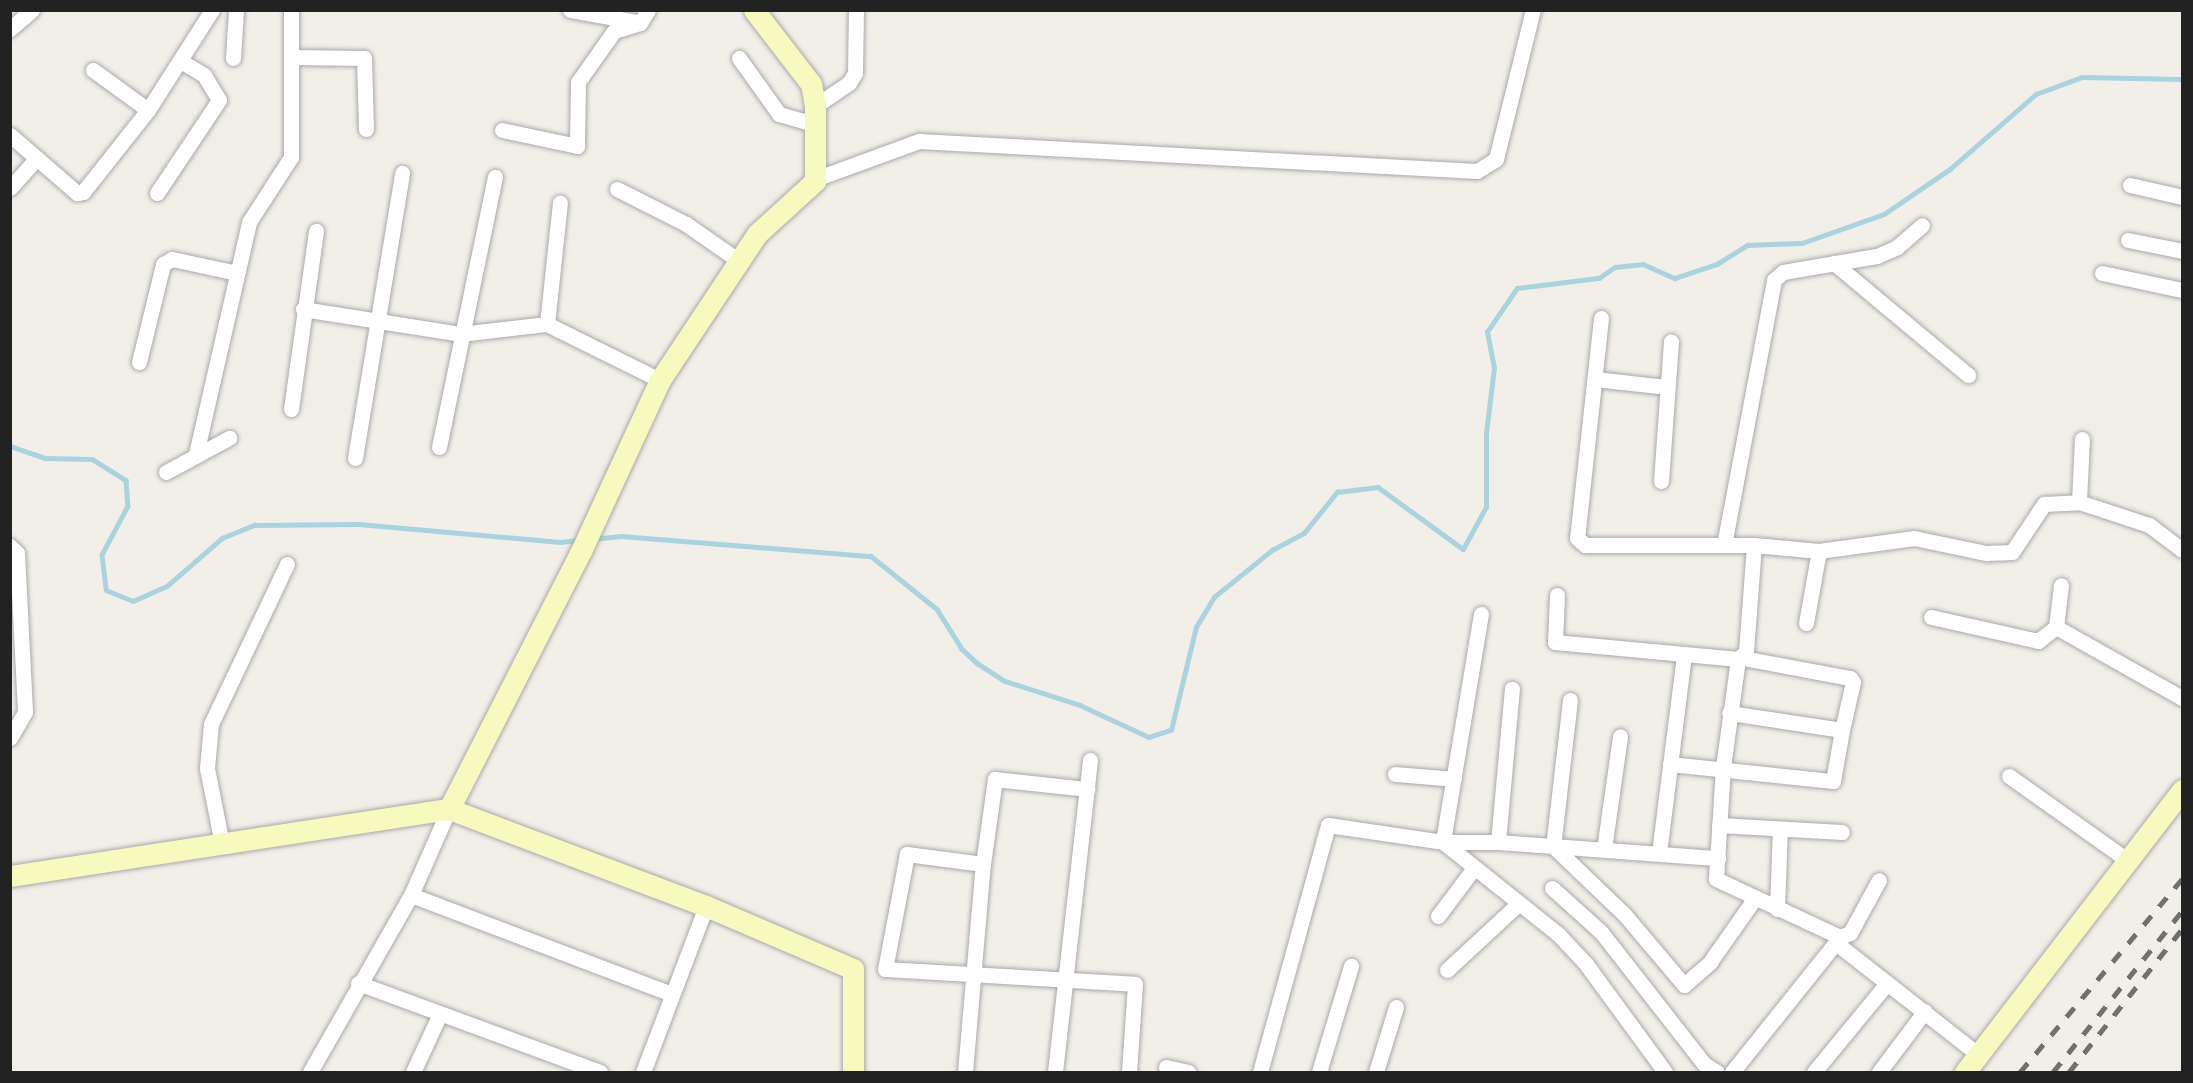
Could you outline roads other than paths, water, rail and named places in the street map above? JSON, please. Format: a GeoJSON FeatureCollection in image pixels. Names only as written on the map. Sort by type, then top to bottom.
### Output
{"type":"FeatureCollection","features":[{"type":"Feature","properties":{"kind":"street"},"geometry":{"type":"LineString","coordinates":[[10,135],[77,193],[83,192],[148,110],[212,10]]}},
{"type":"Feature","properties":{"kind":"street"},"geometry":{"type":"LineString","coordinates":[[233,58],[236,10]]}},
{"type":"Feature","properties":{"kind":"street"},"geometry":{"type":"LineString","coordinates":[[196,454],[249,222],[291,157],[291,10]]}},
{"type":"Feature","properties":{"kind":"street"},"geometry":{"type":"LineString","coordinates":[[570,10],[644,17]]}},
{"type":"Feature","properties":{"kind":"street"},"geometry":{"type":"LineString","coordinates":[[754,10],[801,68],[811,84],[815,115],[815,179]]}},
{"type":"Feature","properties":{"kind":"street"},"geometry":{"type":"LineString","coordinates":[[739,58],[779,114],[815,115],[849,83],[855,73],[856,10]]}},
{"type":"Feature","properties":{"kind":"street"},"geometry":{"type":"LineString","coordinates":[[310,1072],[358,983],[411,895],[449,809],[581,550],[660,380],[757,234],[815,179],[919,141],[1477,171],[1496,159],[1533,10]]}},
{"type":"Feature","properties":{"kind":"street"},"geometry":{"type":"LineString","coordinates":[[10,29],[26,13]]}},
{"type":"Feature","properties":{"kind":"street"},"geometry":{"type":"LineString","coordinates":[[502,130],[577,146],[578,82],[614,31],[644,17]]}},
{"type":"Feature","properties":{"kind":"street"},"geometry":{"type":"LineString","coordinates":[[291,57],[364,58],[366,129]]}},
{"type":"Feature","properties":{"kind":"street"},"geometry":{"type":"LineString","coordinates":[[157,193],[219,100],[204,75],[181,61]]}},
{"type":"Feature","properties":{"kind":"street"},"geometry":{"type":"LineString","coordinates":[[93,70],[148,110]]}},
{"type":"Feature","properties":{"kind":"street"},"geometry":{"type":"LineString","coordinates":[[10,188],[37,158]]}},
{"type":"Feature","properties":{"kind":"street"},"geometry":{"type":"LineString","coordinates":[[355,458],[402,173]]}},
{"type":"Feature","properties":{"kind":"street"},"geometry":{"type":"LineString","coordinates":[[439,447],[460,334],[495,177]]}},
{"type":"Feature","properties":{"kind":"street"},"geometry":{"type":"LineString","coordinates":[[2130,185],[2182,197]]}},
{"type":"Feature","properties":{"kind":"street"},"geometry":{"type":"LineString","coordinates":[[617,189],[686,224],[739,261]]}},
{"type":"Feature","properties":{"kind":"street"},"geometry":{"type":"LineString","coordinates":[[547,324],[560,203]]}},
{"type":"Feature","properties":{"kind":"street"},"geometry":{"type":"LineString","coordinates":[[1724,545],[1774,280],[1783,272],[1889,252],[1922,225]]}},
{"type":"Feature","properties":{"kind":"street"},"geometry":{"type":"LineString","coordinates":[[291,409],[303,309],[316,231]]}},
{"type":"Feature","properties":{"kind":"street"},"geometry":{"type":"LineString","coordinates":[[2128,240],[2182,251]]}},
{"type":"Feature","properties":{"kind":"street"},"geometry":{"type":"LineString","coordinates":[[140,362],[163,264],[182,261],[237,273]]}},
{"type":"Feature","properties":{"kind":"street"},"geometry":{"type":"LineString","coordinates":[[1834,262],[1968,375]]}},
{"type":"Feature","properties":{"kind":"street"},"geometry":{"type":"LineString","coordinates":[[2102,273],[2182,290]]}},
{"type":"Feature","properties":{"kind":"street"},"geometry":{"type":"LineString","coordinates":[[303,309],[378,319],[460,334],[547,324],[660,380]]}},
{"type":"Feature","properties":{"kind":"street"},"geometry":{"type":"LineString","coordinates":[[1601,318],[1577,538],[1580,542],[1754,545],[1819,551],[1914,538],[1986,553],[2012,552],[2044,504],[2079,502],[2148,525],[2182,550]]}},
{"type":"Feature","properties":{"kind":"street"},"geometry":{"type":"LineString","coordinates":[[1661,481],[1671,341]]}},
{"type":"Feature","properties":{"kind":"street"},"geometry":{"type":"LineString","coordinates":[[1595,380],[1666,387]]}},
{"type":"Feature","properties":{"kind":"street"},"geometry":{"type":"LineString","coordinates":[[166,472],[229,438]]}},
{"type":"Feature","properties":{"kind":"street"},"geometry":{"type":"LineString","coordinates":[[2079,502],[2082,439]]}},
{"type":"Feature","properties":{"kind":"street"},"geometry":{"type":"LineString","coordinates":[[1754,545],[1740,658],[1729,713],[1716,879],[1838,940],[1887,983],[1979,1055]]}},
{"type":"Feature","properties":{"kind":"street"},"geometry":{"type":"LineString","coordinates":[[10,546],[17,553],[25,712],[10,738]]}},
{"type":"Feature","properties":{"kind":"street"},"geometry":{"type":"LineString","coordinates":[[1806,623],[1819,551]]}},
{"type":"Feature","properties":{"kind":"street"},"geometry":{"type":"LineString","coordinates":[[222,844],[207,768],[211,724],[287,564]]}},
{"type":"Feature","properties":{"kind":"street"},"geometry":{"type":"LineString","coordinates":[[1931,617],[2038,641],[2056,627],[2061,585]]}},
{"type":"Feature","properties":{"kind":"street"},"geometry":{"type":"LineString","coordinates":[[1557,595],[1555,642],[1684,655],[1740,658],[1851,678],[1853,682],[1833,781],[1723,767],[1670,764]]}},
{"type":"Feature","properties":{"kind":"street"},"geometry":{"type":"LineString","coordinates":[[1443,842],[1481,614]]}},
{"type":"Feature","properties":{"kind":"street"},"geometry":{"type":"LineString","coordinates":[[2056,627],[2182,698]]}},
{"type":"Feature","properties":{"kind":"street"},"geometry":{"type":"LineString","coordinates":[[1659,853],[1684,655]]}},
{"type":"Feature","properties":{"kind":"street"},"geometry":{"type":"LineString","coordinates":[[1498,842],[1512,688]]}},
{"type":"Feature","properties":{"kind":"street"},"geometry":{"type":"LineString","coordinates":[[1553,846],[1570,700]]}},
{"type":"Feature","properties":{"kind":"street"},"geometry":{"type":"LineString","coordinates":[[1729,713],[1842,730]]}},
{"type":"Feature","properties":{"kind":"street"},"geometry":{"type":"LineString","coordinates":[[1604,849],[1620,736]]}},
{"type":"Feature","properties":{"kind":"street"},"geometry":{"type":"LineString","coordinates":[[1055,1072],[1062,982],[1090,760]]}},
{"type":"Feature","properties":{"kind":"street"},"geometry":{"type":"LineString","coordinates":[[1395,774],[1454,779]]}},
{"type":"Feature","properties":{"kind":"street"},"geometry":{"type":"LineString","coordinates":[[2009,776],[2130,862]]}},
{"type":"Feature","properties":{"kind":"street"},"geometry":{"type":"LineString","coordinates":[[965,1072],[983,864],[995,779],[1087,789]]}},
{"type":"Feature","properties":{"kind":"street"},"geometry":{"type":"LineString","coordinates":[[1965,1072],[2130,862],[2182,790]]}},
{"type":"Feature","properties":{"kind":"street"},"geometry":{"type":"LineString","coordinates":[[10,876],[449,809],[705,906],[853,969],[853,1072]]}},
{"type":"Feature","properties":{"kind":"street"},"geometry":{"type":"LineString","coordinates":[[1260,1072],[1328,825],[1443,842],[1498,842],[1718,858]]}},
{"type":"Feature","properties":{"kind":"street"},"geometry":{"type":"LineString","coordinates":[[1719,825],[1842,832]]}},
{"type":"Feature","properties":{"kind":"street"},"geometry":{"type":"LineString","coordinates":[[1778,909],[1780,829]]}},
{"type":"Feature","properties":{"kind":"street"},"geometry":{"type":"LineString","coordinates":[[1443,842],[1558,934],[1586,964],[1665,1072]]}},
{"type":"Feature","properties":{"kind":"street"},"geometry":{"type":"LineString","coordinates":[[1553,846],[1624,914],[1685,986],[1710,962],[1755,898]]}},
{"type":"Feature","properties":{"kind":"street"},"geometry":{"type":"LineString","coordinates":[[983,864],[907,854],[885,969],[1062,982],[1135,984],[1129,1072]]}},
{"type":"Feature","properties":{"kind":"street"},"geometry":{"type":"LineString","coordinates":[[1438,916],[1474,868]]}},
{"type":"Feature","properties":{"kind":"street"},"geometry":{"type":"LineString","coordinates":[[1732,1072],[1838,940],[1850,933],[1878,880]]}},
{"type":"Feature","properties":{"kind":"street"},"geometry":{"type":"LineString","coordinates":[[1552,888],[1601,932],[1704,1064],[1717,1072]]}},
{"type":"Feature","properties":{"kind":"street"},"geometry":{"type":"LineString","coordinates":[[411,895],[671,994]]}},
{"type":"Feature","properties":{"kind":"street"},"geometry":{"type":"LineString","coordinates":[[1447,970],[1519,903]]}},
{"type":"Feature","properties":{"kind":"street"},"geometry":{"type":"LineString","coordinates":[[642,1072],[705,906]]}},
{"type":"Feature","properties":{"kind":"street"},"geometry":{"type":"LineString","coordinates":[[1319,1072],[1351,966]]}},
{"type":"Feature","properties":{"kind":"street"},"geometry":{"type":"LineString","coordinates":[[358,983],[440,1016],[600,1072]]}},
{"type":"Feature","properties":{"kind":"street"},"geometry":{"type":"LineString","coordinates":[[1814,1072],[1887,983]]}},
{"type":"Feature","properties":{"kind":"street"},"geometry":{"type":"LineString","coordinates":[[1376,1072],[1396,1007]]}},
{"type":"Feature","properties":{"kind":"street"},"geometry":{"type":"LineString","coordinates":[[1879,1072],[1925,1011]]}},
{"type":"Feature","properties":{"kind":"street"},"geometry":{"type":"LineString","coordinates":[[413,1072],[440,1016]]}},
{"type":"Feature","properties":{"kind":"street"},"geometry":{"type":"LineString","coordinates":[[1166,1067],[1188,1072]]}},
{"type":"Feature","properties":{"kind":"waterway"},"geometry":{"type":"LineString","coordinates":[[592,539],[621,536],[871,556],[937,609],[962,649],[977,663],[1005,681],[1080,705],[1149,737],[1171,730],[1196,627],[1214,597],[1272,550],[1304,533],[1337,492],[1378,487],[1463,549],[1486,507],[1486,433],[1494,368],[1487,332],[1517,288],[1599,278],[1615,267],[1643,264],[1675,278],[1717,264],[1747,245],[1802,243],[1884,214],[1950,169],[2036,94],[2082,77],[2182,79]]}},
{"type":"Feature","properties":{"kind":"waterway"},"geometry":{"type":"LineString","coordinates":[[10,446],[45,458],[92,459],[126,480],[128,506],[102,555],[106,590],[133,601],[167,586],[222,538],[254,525],[359,524],[560,542],[578,540]]}},
{"type":"Feature","properties":{"kind":"railway"},"geometry":{"type":"LineString","coordinates":[[2020,1072],[2182,879]]}},
{"type":"Feature","properties":{"kind":"railway"},"geometry":{"type":"LineString","coordinates":[[2053,1072],[2182,911]]}},
{"type":"Feature","properties":{"kind":"railway"},"geometry":{"type":"LineString","coordinates":[[2069,1072],[2182,929]]}}]}
